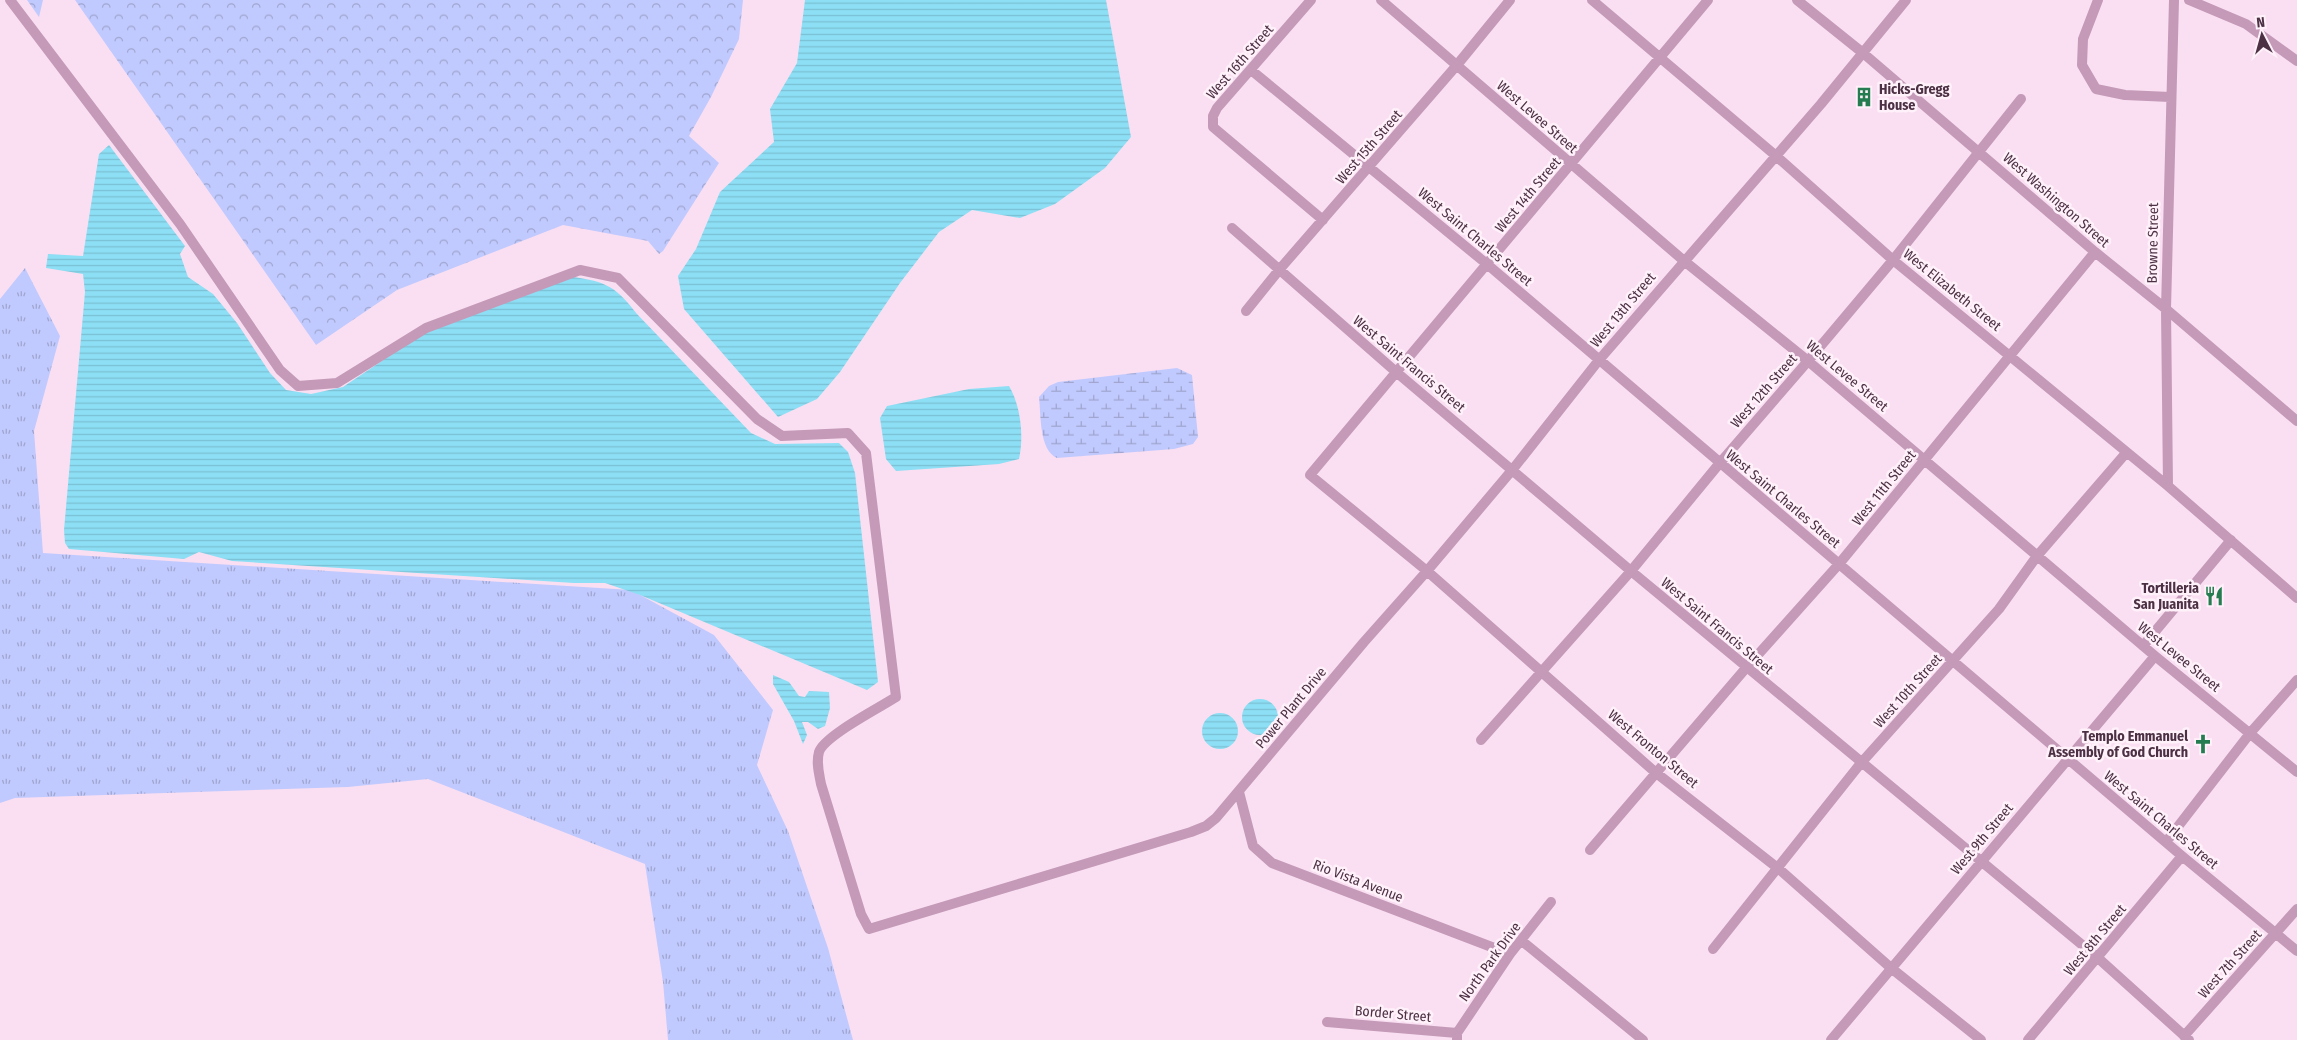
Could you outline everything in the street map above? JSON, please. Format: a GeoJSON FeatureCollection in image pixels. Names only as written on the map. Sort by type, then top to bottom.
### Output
{"type":"FeatureCollection","features":[{"type":"Feature","properties":{"kind":"street","name":"Power Plant Drive"},"geometry":{"type":"LineString","coordinates":[[10,0],[180,224],[280,370],[298,386],[337,383],[426,328],[580,270],[618,278],[757,419],[782,436],[848,433],[866,452],[896,697],[830,737],[820,750],[817,763],[821,784],[861,914],[869,929],[1206,826],[1239,792],[1364,642]]}},
{"type":"Feature","properties":{"kind":"street","name":"West 16th Street"},"geometry":{"type":"LineString","coordinates":[[1311,0],[1217,108],[1213,116],[1214,127],[1323,220]]}},
{"type":"Feature","properties":{"kind":"street","name":"West Levee Street"},"geometry":{"type":"LineString","coordinates":[[1381,0],[1683,260],[1808,361],[2143,646],[2297,772]]}},
{"type":"Feature","properties":{"kind":"street","name":"West 15th Street"},"geometry":{"type":"LineString","coordinates":[[1246,311],[1279,270],[1457,65],[1510,0]]}},
{"type":"Feature","properties":{"kind":"street","name":"West Elizabeth Street"},"geometry":{"type":"LineString","coordinates":[[1592,0],[1775,155],[1893,260],[2168,486],[2297,598]]}},
{"type":"Feature","properties":{"kind":"street","name":"West 14th Street"},"geometry":{"type":"LineString","coordinates":[[1310,475],[1395,371],[1488,265],[1708,0]]}},
{"type":"Feature","properties":{"kind":"street","name":"West Washington Street"},"geometry":{"type":"LineString","coordinates":[[1797,0],[2297,421]]}},
{"type":"Feature","properties":{"kind":"street","name":"West 13th Street"},"geometry":{"type":"LineString","coordinates":[[1364,642],[1513,469],[1599,360],[1683,260],[1863,54],[1906,0]]}},
{"type":"Feature","properties":{"kind":"street"},"geometry":{"type":"LineString","coordinates":[[2098,0],[2083,38],[2082,65],[2096,89],[2125,95],[2170,97]]}},
{"type":"Feature","properties":{"kind":"street","name":"Browne Street"},"geometry":{"type":"LineString","coordinates":[[2168,486],[2166,309],[2174,0]]}},
{"type":"Feature","properties":{"kind":"street"},"geometry":{"type":"LineString","coordinates":[[2188,0],[2246,24],[2297,61]]}},
{"type":"Feature","properties":{"kind":"street","name":"West Saint Charles Street"},"geometry":{"type":"LineString","coordinates":[[1251,70],[1488,265],[1719,464],[2297,951]]}},
{"type":"Feature","properties":{"kind":"street","name":"West 12th Street"},"geometry":{"type":"LineString","coordinates":[[1481,740],[1631,571],[1719,464],[1893,260],[2021,98]]}},
{"type":"Feature","properties":{"kind":"street","name":"West Saint Francis Street"},"geometry":{"type":"LineString","coordinates":[[1232,228],[1395,371],[1746,668],[2098,958],[2186,1038]]}},
{"type":"Feature","properties":{"kind":"street","name":"West 11th Street"},"geometry":{"type":"LineString","coordinates":[[1590,850],[1655,772],[1839,564],[2095,252]]}},
{"type":"Feature","properties":{"kind":"street","name":"West 10th Street"},"geometry":{"type":"LineString","coordinates":[[1712,949],[1779,869],[1862,763],[1999,609],[2037,556],[2126,453]]}},
{"type":"Feature","properties":{"kind":"street","name":"West Fronton Street"},"geometry":{"type":"LineString","coordinates":[[1310,475],[1427,571],[1655,772],[1779,869],[1891,968],[1981,1040]]}},
{"type":"Feature","properties":{"kind":"street"},"geometry":{"type":"LineString","coordinates":[[2143,646],[2230,540]]}},
{"type":"Feature","properties":{"kind":"street","name":"West 9th Street"},"geometry":{"type":"LineString","coordinates":[[1831,1040],[2155,656]]}},
{"type":"Feature","properties":{"kind":"street"},"geometry":{"type":"LineString","coordinates":[[2166,842],[2250,732],[2297,680]]}},
{"type":"Feature","properties":{"kind":"street","name":"Rio Vista Avenue"},"geometry":{"type":"LineString","coordinates":[[1239,792],[1253,846],[1272,863],[1510,954]]}},
{"type":"Feature","properties":{"kind":"street","name":"West 8th Street"},"geometry":{"type":"LineString","coordinates":[[2028,1040],[2182,856]]}},
{"type":"Feature","properties":{"kind":"street","name":"North Park Drive"},"geometry":{"type":"LineString","coordinates":[[1457,1036],[1510,954],[1551,902]]}},
{"type":"Feature","properties":{"kind":"street","name":"West 7th Street"},"geometry":{"type":"LineString","coordinates":[[2186,1038],[2297,909]]}},
{"type":"Feature","properties":{"kind":"street"},"geometry":{"type":"LineString","coordinates":[[1522,941],[1643,1040]]}},
{"type":"Feature","properties":{"kind":"street","name":"Border Street"},"geometry":{"type":"LineString","coordinates":[[1327,1022],[1457,1036]]}},
{"type":"Feature","properties":{"kind":"green space"},"geometry":{"type":"Polygon","coordinates":[[[27,0],[43,0],[39,17],[27,0]]]}},
{"type":"Feature","properties":{"kind":"green space"},"geometry":{"type":"Polygon","coordinates":[[[75,0],[743,0],[739,39],[711,97],[689,136],[719,163],[663,251],[659,254],[648,241],[563,225],[397,290],[316,345],[75,0]]]}},
{"type":"Feature","properties":{"kind":"green space"},"geometry":{"type":"Polygon","coordinates":[[[25,268],[60,336],[34,431],[43,553],[631,590],[714,635],[773,710],[757,765],[788,831],[828,948],[853,1040],[668,1040],[663,982],[645,864],[428,779],[348,787],[15,798],[0,803],[0,299],[25,268]]]}},
{"type":"Feature","properties":{"kind":"green space"},"geometry":{"type":"Polygon","coordinates":[[[1177,368],[1192,375],[1198,437],[1193,444],[1174,449],[1057,458],[1047,448],[1042,431],[1039,397],[1049,386],[1058,382],[1177,368]]]}},
{"type":"Feature","properties":{"kind":"shaded area"},"geometry":{"type":"Polygon","coordinates":[[[805,0],[1106,0],[1131,137],[1105,168],[1055,204],[1020,218],[972,210],[939,232],[900,283],[840,372],[817,399],[778,417],[684,309],[678,276],[696,249],[720,192],[774,142],[770,109],[797,63],[805,0]]]}},
{"type":"Feature","properties":{"kind":"shaded area"},"geometry":{"type":"Polygon","coordinates":[[[109,145],[185,246],[180,254],[188,277],[213,294],[237,323],[270,373],[286,390],[311,394],[343,387],[425,332],[574,277],[595,281],[617,292],[751,433],[775,444],[839,443],[848,452],[855,473],[878,682],[867,690],[640,595],[605,583],[574,583],[232,561],[199,552],[184,559],[69,549],[65,543],[64,530],[85,292],[83,274],[46,268],[48,254],[83,256],[99,154],[109,145]]]}},
{"type":"Feature","properties":{"kind":"shaded area"},"geometry":{"type":"Polygon","coordinates":[[[1009,386],[1019,412],[1021,441],[1019,459],[999,464],[896,471],[886,459],[880,418],[887,406],[969,389],[1009,386]]]}},
{"type":"Feature","properties":{"kind":"shaded area"},"geometry":{"type":"Polygon","coordinates":[[[773,675],[789,682],[799,696],[805,697],[809,691],[829,692],[830,708],[825,726],[818,729],[808,722],[802,722],[807,735],[803,744],[794,721],[773,684],[773,675]]]}},
{"type":"Feature","properties":{"kind":"shaded area"},"geometry":{"type":"Polygon","coordinates":[[[1260,699],[1267,700],[1273,704],[1277,710],[1277,724],[1273,730],[1267,734],[1260,735],[1253,734],[1247,730],[1243,724],[1242,717],[1243,710],[1247,704],[1253,700],[1260,699]]]}},
{"type":"Feature","properties":{"kind":"shaded area"},"geometry":{"type":"Polygon","coordinates":[[[1220,713],[1227,714],[1233,718],[1237,724],[1237,738],[1233,744],[1227,748],[1220,749],[1213,748],[1207,744],[1203,738],[1202,731],[1203,724],[1207,718],[1213,714],[1220,713]]]}},
{"type":"Feature","properties":{"kind":"place","name":"Hicks-Gregg House"},"geometry":{"type":"Point","coordinates":[1864,97]}},
{"type":"Feature","properties":{"kind":"place","name":"Tortilleria San Juanita"},"geometry":{"type":"Point","coordinates":[2214,596]}},
{"type":"Feature","properties":{"kind":"place","name":"Templo Emmanuel Assembly of God Church"},"geometry":{"type":"Point","coordinates":[2203,744]}}]}
